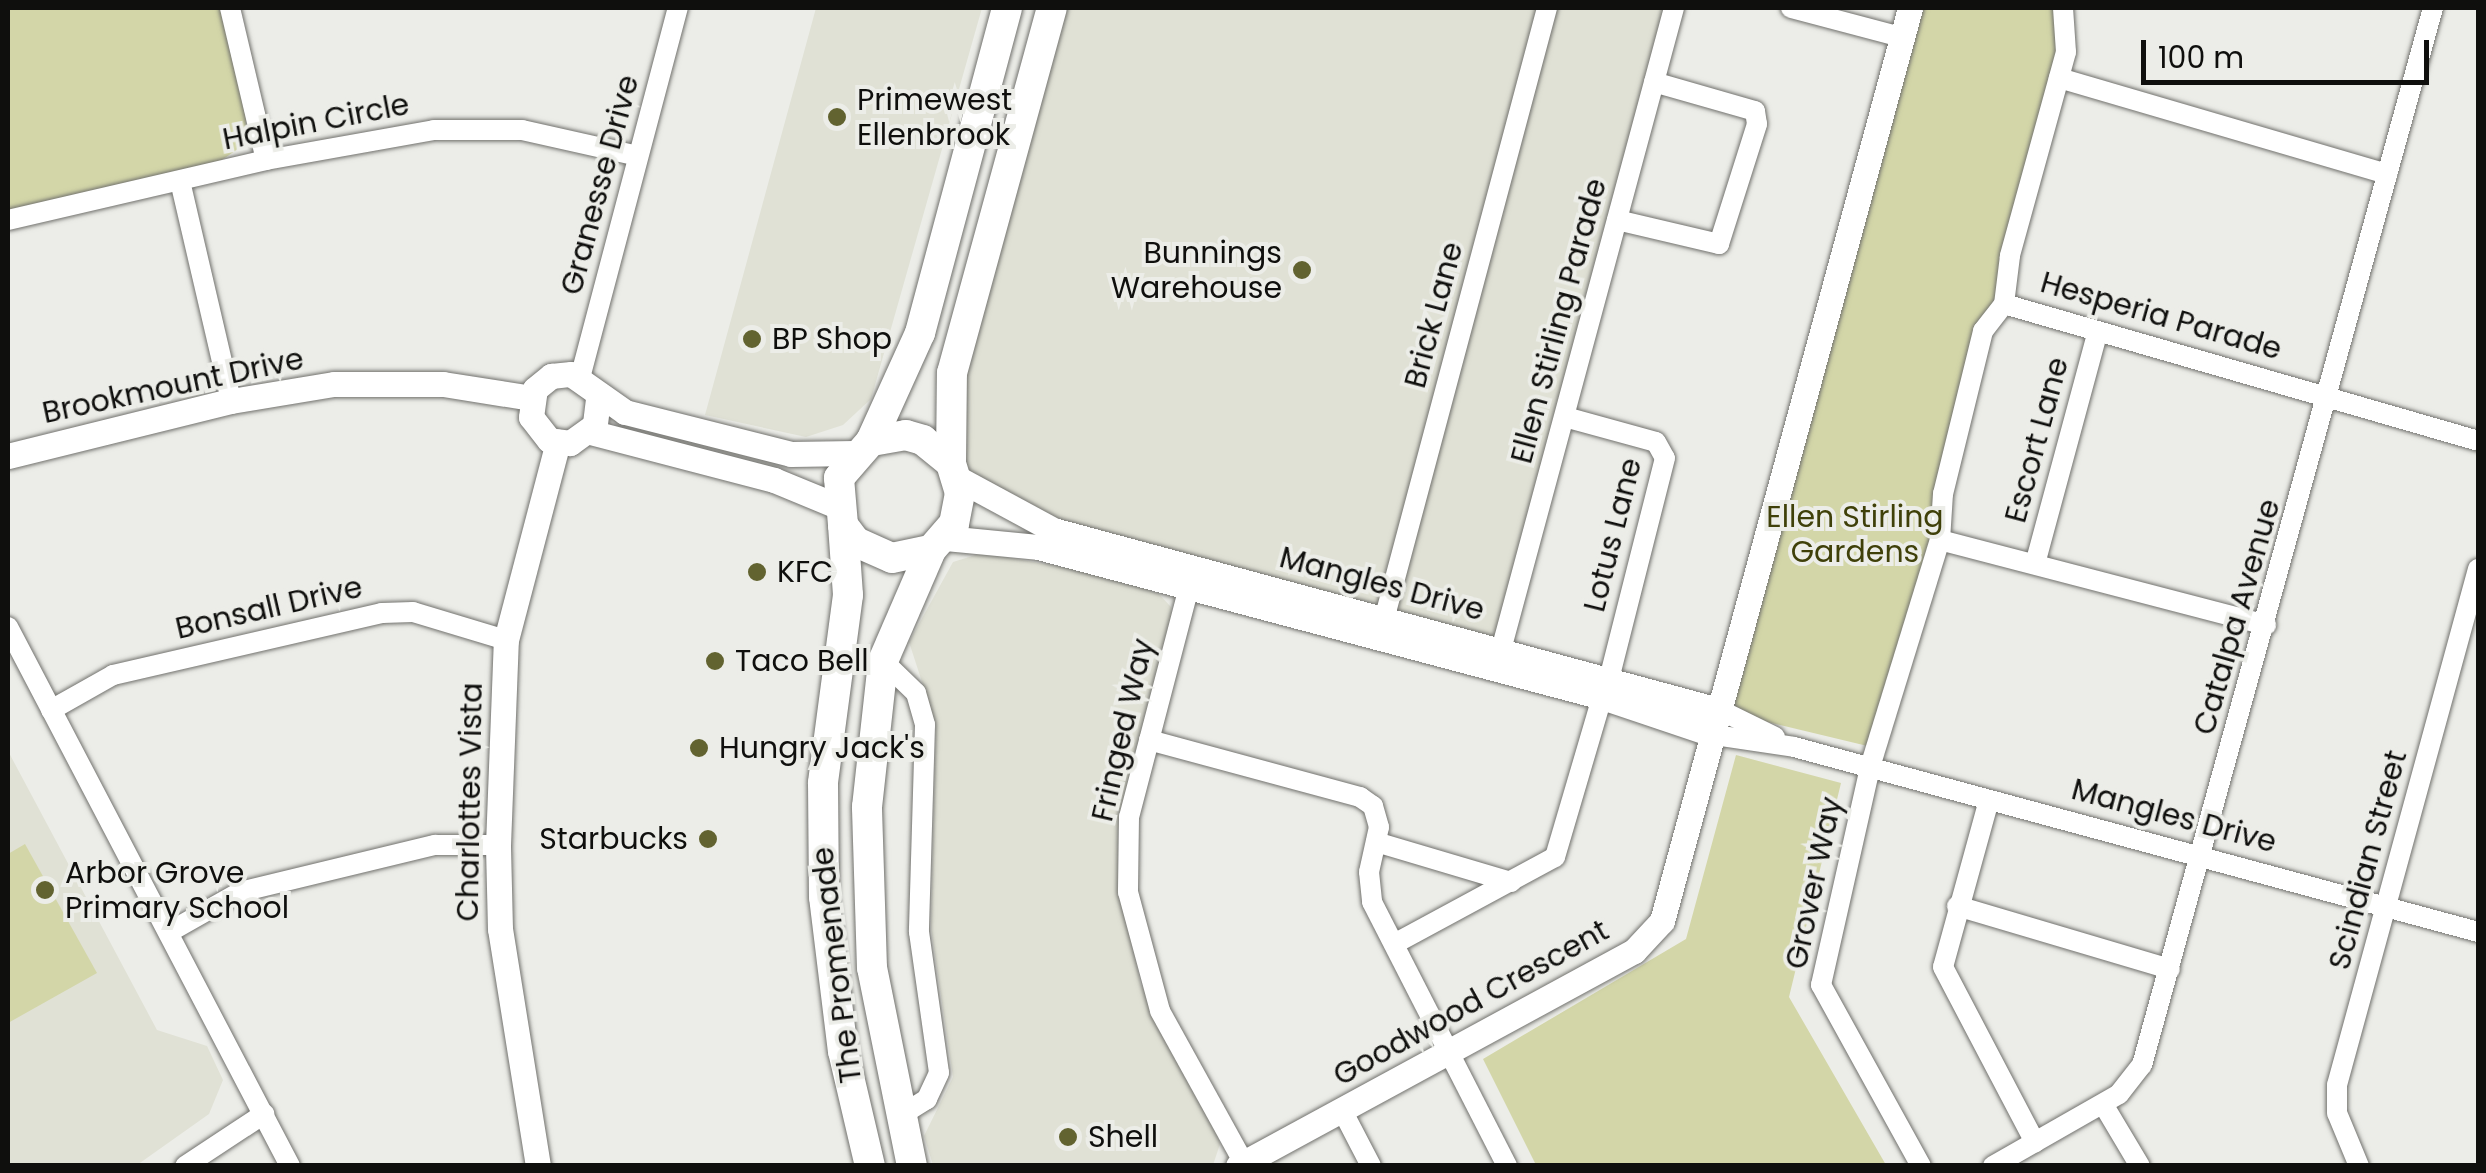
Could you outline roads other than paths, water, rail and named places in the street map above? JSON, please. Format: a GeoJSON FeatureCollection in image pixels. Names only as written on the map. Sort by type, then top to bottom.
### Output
{"type":"FeatureCollection","features":[{"type":"Feature","properties":{"kind":"main road"},"geometry":{"type":"LineString","coordinates":[[1007,8],[920,333],[862,447],[839,478],[840,516],[856,542],[892,558],[938,544],[959,509],[954,471],[952,373],[1052,8]]}},
{"type":"Feature","properties":{"kind":"main road"},"geometry":{"type":"LineString","coordinates":[[862,447],[906,435],[924,440],[954,471]]}},
{"type":"Feature","properties":{"kind":"main road","name":"The Promenade"},"geometry":{"type":"LineString","coordinates":[[840,516],[848,595],[828,732],[823,861],[843,1051],[870,1166]]}},
{"type":"Feature","properties":{"kind":"main road","name":"The Promenade"},"geometry":{"type":"LineString","coordinates":[[912,1166],[898,1117],[866,892],[870,756],[883,661],[938,544]]}},
{"type":"Feature","properties":{"kind":"street"},"geometry":{"type":"LineString","coordinates":[[230,8],[266,160]]}},
{"type":"Feature","properties":{"kind":"street","name":"Granesse Drive"},"geometry":{"type":"LineString","coordinates":[[580,378],[678,8]]}},
{"type":"Feature","properties":{"kind":"street","name":"Brick Lane"},"geometry":{"type":"LineString","coordinates":[[1382,628],[1547,8]]}},
{"type":"Feature","properties":{"kind":"street","name":"Ellen Stirling Parade"},"geometry":{"type":"LineString","coordinates":[[1501,650],[1674,8]]}},
{"type":"Feature","properties":{"kind":"street"},"geometry":{"type":"LineString","coordinates":[[1791,8],[1901,37]]}},
{"type":"Feature","properties":{"kind":"street"},"geometry":{"type":"LineString","coordinates":[[1719,723],[1910,8]]}},
{"type":"Feature","properties":{"kind":"street","name":"Hesperia Parade"},"geometry":{"type":"LineString","coordinates":[[2062,8],[2068,31],[2060,78],[2010,256],[2004,304],[2478,441]]}},
{"type":"Feature","properties":{"kind":"street","name":"Catalpa Avenue"},"geometry":{"type":"LineString","coordinates":[[1993,1166],[2103,1104],[2142,1065],[2434,8]]}},
{"type":"Feature","properties":{"kind":"street"},"geometry":{"type":"LineString","coordinates":[[2060,78],[2387,174]]}},
{"type":"Feature","properties":{"kind":"street"},"geometry":{"type":"LineString","coordinates":[[1617,220],[1718,244],[1757,124],[1755,111],[1654,82]]}},
{"type":"Feature","properties":{"kind":"street","name":"Halpin Circle"},"geometry":{"type":"LineString","coordinates":[[8,220],[385,136],[481,126],[638,156]]}},
{"type":"Feature","properties":{"kind":"street"},"geometry":{"type":"LineString","coordinates":[[180,181],[230,401]]}},
{"type":"Feature","properties":{"kind":"street","name":"Grover Way"},"geometry":{"type":"LineString","coordinates":[[1921,1166],[1822,985],[1870,767],[1940,540],[1943,494],[1983,331],[2004,304]]}},
{"type":"Feature","properties":{"kind":"street","name":"Escort Lane"},"geometry":{"type":"LineString","coordinates":[[2035,564],[2098,331]]}},
{"type":"Feature","properties":{"kind":"street"},"geometry":{"type":"LineString","coordinates":[[840,516],[774,480],[590,432],[558,442],[534,426],[531,398],[551,376],[580,378],[598,399],[625,412],[791,454],[862,447]]}},
{"type":"Feature","properties":{"kind":"street","name":"Brookmount Drive"},"geometry":{"type":"LineString","coordinates":[[8,456],[230,401],[366,382],[443,384],[531,398]]}},
{"type":"Feature","properties":{"kind":"street"},"geometry":{"type":"LineString","coordinates":[[590,432],[598,399]]}},
{"type":"Feature","properties":{"kind":"street","name":"Lotus Lane"},"geometry":{"type":"LineString","coordinates":[[1394,944],[1560,851],[1666,458],[1656,442],[1565,416]]}},
{"type":"Feature","properties":{"kind":"street","name":"Charlottes Vista"},"geometry":{"type":"LineString","coordinates":[[538,1166],[507,986],[498,846],[506,640],[558,442]]}},
{"type":"Feature","properties":{"kind":"street","name":"Mangles Drive"},"geometry":{"type":"LineString","coordinates":[[954,471],[1028,520],[1382,628],[1606,688],[1794,747],[2478,932]]}},
{"type":"Feature","properties":{"kind":"street"},"geometry":{"type":"LineString","coordinates":[[1065,554],[1092,540]]}},
{"type":"Feature","properties":{"kind":"street"},"geometry":{"type":"LineString","coordinates":[[1940,540],[2266,626]]}},
{"type":"Feature","properties":{"kind":"street","name":"Mangles Drive"},"geometry":{"type":"LineString","coordinates":[[938,544],[1065,554],[1189,586],[1501,650],[1606,688]]}},
{"type":"Feature","properties":{"kind":"street","name":"Scindian Street"},"geometry":{"type":"LineString","coordinates":[[2360,1166],[2337,1113],[2337,1085],[2478,569]]}},
{"type":"Feature","properties":{"kind":"street","name":"Fringed Way"},"geometry":{"type":"LineString","coordinates":[[1189,586],[1129,817],[1132,924],[1160,1010],[1241,1164]]}},
{"type":"Feature","properties":{"kind":"street","name":"Bonsall Drive"},"geometry":{"type":"LineString","coordinates":[[52,710],[113,675],[382,612],[413,612],[506,640]]}},
{"type":"Feature","properties":{"kind":"street"},"geometry":{"type":"LineString","coordinates":[[8,627],[171,932],[290,1166]]}},
{"type":"Feature","properties":{"kind":"street"},"geometry":{"type":"LineString","coordinates":[[883,661],[916,694],[924,725],[919,932],[939,1073],[927,1099],[898,1117]]}},
{"type":"Feature","properties":{"kind":"street","name":"Goodwood Crescent"},"geometry":{"type":"LineString","coordinates":[[1241,1164],[1450,1053],[1650,940],[1667,911],[1719,723]]}},
{"type":"Feature","properties":{"kind":"street"},"geometry":{"type":"LineString","coordinates":[[1149,740],[1360,797],[1378,818],[1369,886],[1394,944],[1507,1166]]}},
{"type":"Feature","properties":{"kind":"street"},"geometry":{"type":"LineString","coordinates":[[1989,800],[1944,952],[1947,981],[2035,1142]]}},
{"type":"Feature","properties":{"kind":"street"},"geometry":{"type":"LineString","coordinates":[[1376,842],[1510,882]]}},
{"type":"Feature","properties":{"kind":"street"},"geometry":{"type":"LineString","coordinates":[[171,932],[240,892],[435,845],[498,846]]}},
{"type":"Feature","properties":{"kind":"street"},"geometry":{"type":"LineString","coordinates":[[1957,906],[2170,969]]}},
{"type":"Feature","properties":{"kind":"street"},"geometry":{"type":"LineString","coordinates":[[2103,1104],[2140,1166]]}},
{"type":"Feature","properties":{"kind":"street"},"geometry":{"type":"LineString","coordinates":[[1342,1110],[1371,1166]]}},
{"type":"Feature","properties":{"kind":"street"},"geometry":{"type":"LineString","coordinates":[[185,1166],[264,1114]]}},
{"type":"Feature","properties":{"kind":"place","name":"Primewest Ellenbrook"},"geometry":{"type":"Point","coordinates":[837,117]}},
{"type":"Feature","properties":{"kind":"place","name":"Bunnings Warehouse"},"geometry":{"type":"Point","coordinates":[1302,270]}},
{"type":"Feature","properties":{"kind":"place","name":"BP Shop"},"geometry":{"type":"Point","coordinates":[752,339]}},
{"type":"Feature","properties":{"kind":"place","name":"KFC"},"geometry":{"type":"Point","coordinates":[757,572]}},
{"type":"Feature","properties":{"kind":"place","name":"Taco Bell"},"geometry":{"type":"Point","coordinates":[715,661]}},
{"type":"Feature","properties":{"kind":"place","name":"Hungry Jack's"},"geometry":{"type":"Point","coordinates":[699,748]}},
{"type":"Feature","properties":{"kind":"place","name":"Starbucks"},"geometry":{"type":"Point","coordinates":[708,839]}},
{"type":"Feature","properties":{"kind":"place","name":"Arbor Grove Primary School"},"geometry":{"type":"Point","coordinates":[45,890]}},
{"type":"Feature","properties":{"kind":"place","name":"Shell"},"geometry":{"type":"Point","coordinates":[1068,1137]}},
{"type":"Feature","properties":{"kind":"park label","name":"Ellen Stirling Gardens"},"geometry":{"type":"Point","coordinates":[1855,534]}}]}
